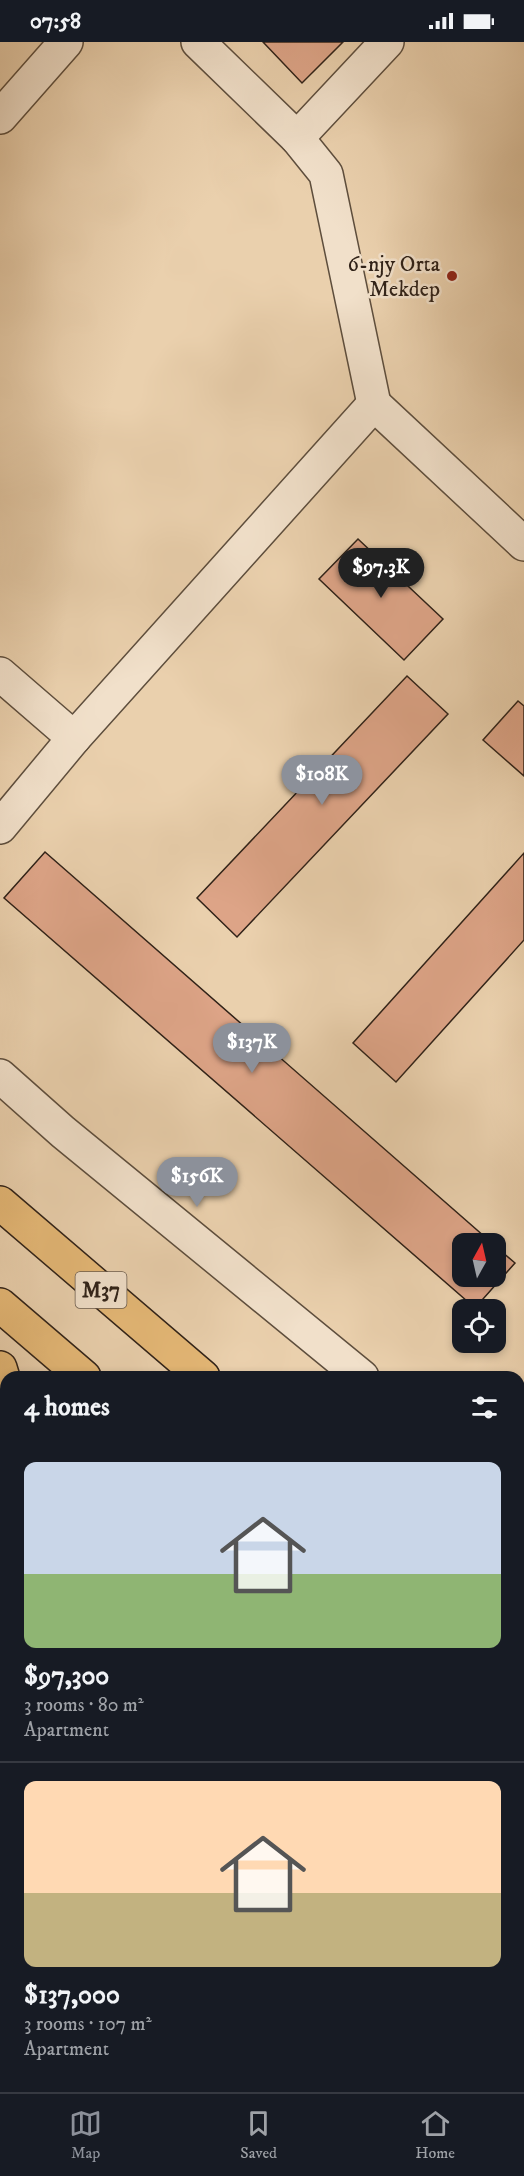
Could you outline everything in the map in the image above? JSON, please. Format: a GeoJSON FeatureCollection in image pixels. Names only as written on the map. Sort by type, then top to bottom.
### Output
{"type":"FeatureCollection","features":[{"type":"Feature","properties":{"kind":"highway","name":"M37"},"geometry":{"type":"LineString","coordinates":[[0,1203],[196,1371]]}},
{"type":"Feature","properties":{"kind":"highway"},"geometry":{"type":"LineString","coordinates":[[0,1305],[77,1371]]}},
{"type":"Feature","properties":{"kind":"street"},"geometry":{"type":"LineString","coordinates":[[0,117],[66,42]]}},
{"type":"Feature","properties":{"kind":"street"},"geometry":{"type":"LineString","coordinates":[[198,42],[297,138],[326,174],[374,404],[524,544]]}},
{"type":"Feature","properties":{"kind":"street"},"geometry":{"type":"LineString","coordinates":[[297,138],[387,42]]}},
{"type":"Feature","properties":{"kind":"street"},"geometry":{"type":"LineString","coordinates":[[0,827],[74,738],[374,404]]}},
{"type":"Feature","properties":{"kind":"street"},"geometry":{"type":"LineString","coordinates":[[0,674],[74,738]]}},
{"type":"Feature","properties":{"kind":"street"},"geometry":{"type":"LineString","coordinates":[[0,1076],[63,1132],[355,1371]]}},
{"type":"Feature","properties":{"kind":"building"},"geometry":{"type":"Polygon","coordinates":[[[263,42],[343,42],[302,83],[263,42]]]}},
{"type":"Feature","properties":{"kind":"building"},"geometry":{"type":"Polygon","coordinates":[[[358,539],[443,619],[404,660],[319,579],[358,539]]]}},
{"type":"Feature","properties":{"kind":"building"},"geometry":{"type":"Polygon","coordinates":[[[407,676],[448,714],[237,937],[197,898],[407,676]]]}},
{"type":"Feature","properties":{"kind":"building"},"geometry":{"type":"Polygon","coordinates":[[[518,701],[524,706],[524,776],[483,740],[518,701]]]}},
{"type":"Feature","properties":{"kind":"building"},"geometry":{"type":"Polygon","coordinates":[[[45,852],[480,1233],[452,1233],[452,1287],[494,1287],[483,1299],[465,1299],[4,898],[45,852]]]}},
{"type":"Feature","properties":{"kind":"building"},"geometry":{"type":"Polygon","coordinates":[[[524,853],[524,940],[396,1082],[353,1043],[524,853]]]}},
{"type":"Feature","properties":{"kind":"building"},"geometry":{"type":"Polygon","coordinates":[[[506,1255],[515,1263],[506,1273],[506,1255]]]}},
{"type":"Feature","properties":{"kind":"place","name":"6-njy Orta Mekdep"},"geometry":{"type":"Point","coordinates":[452,276]}}]}
